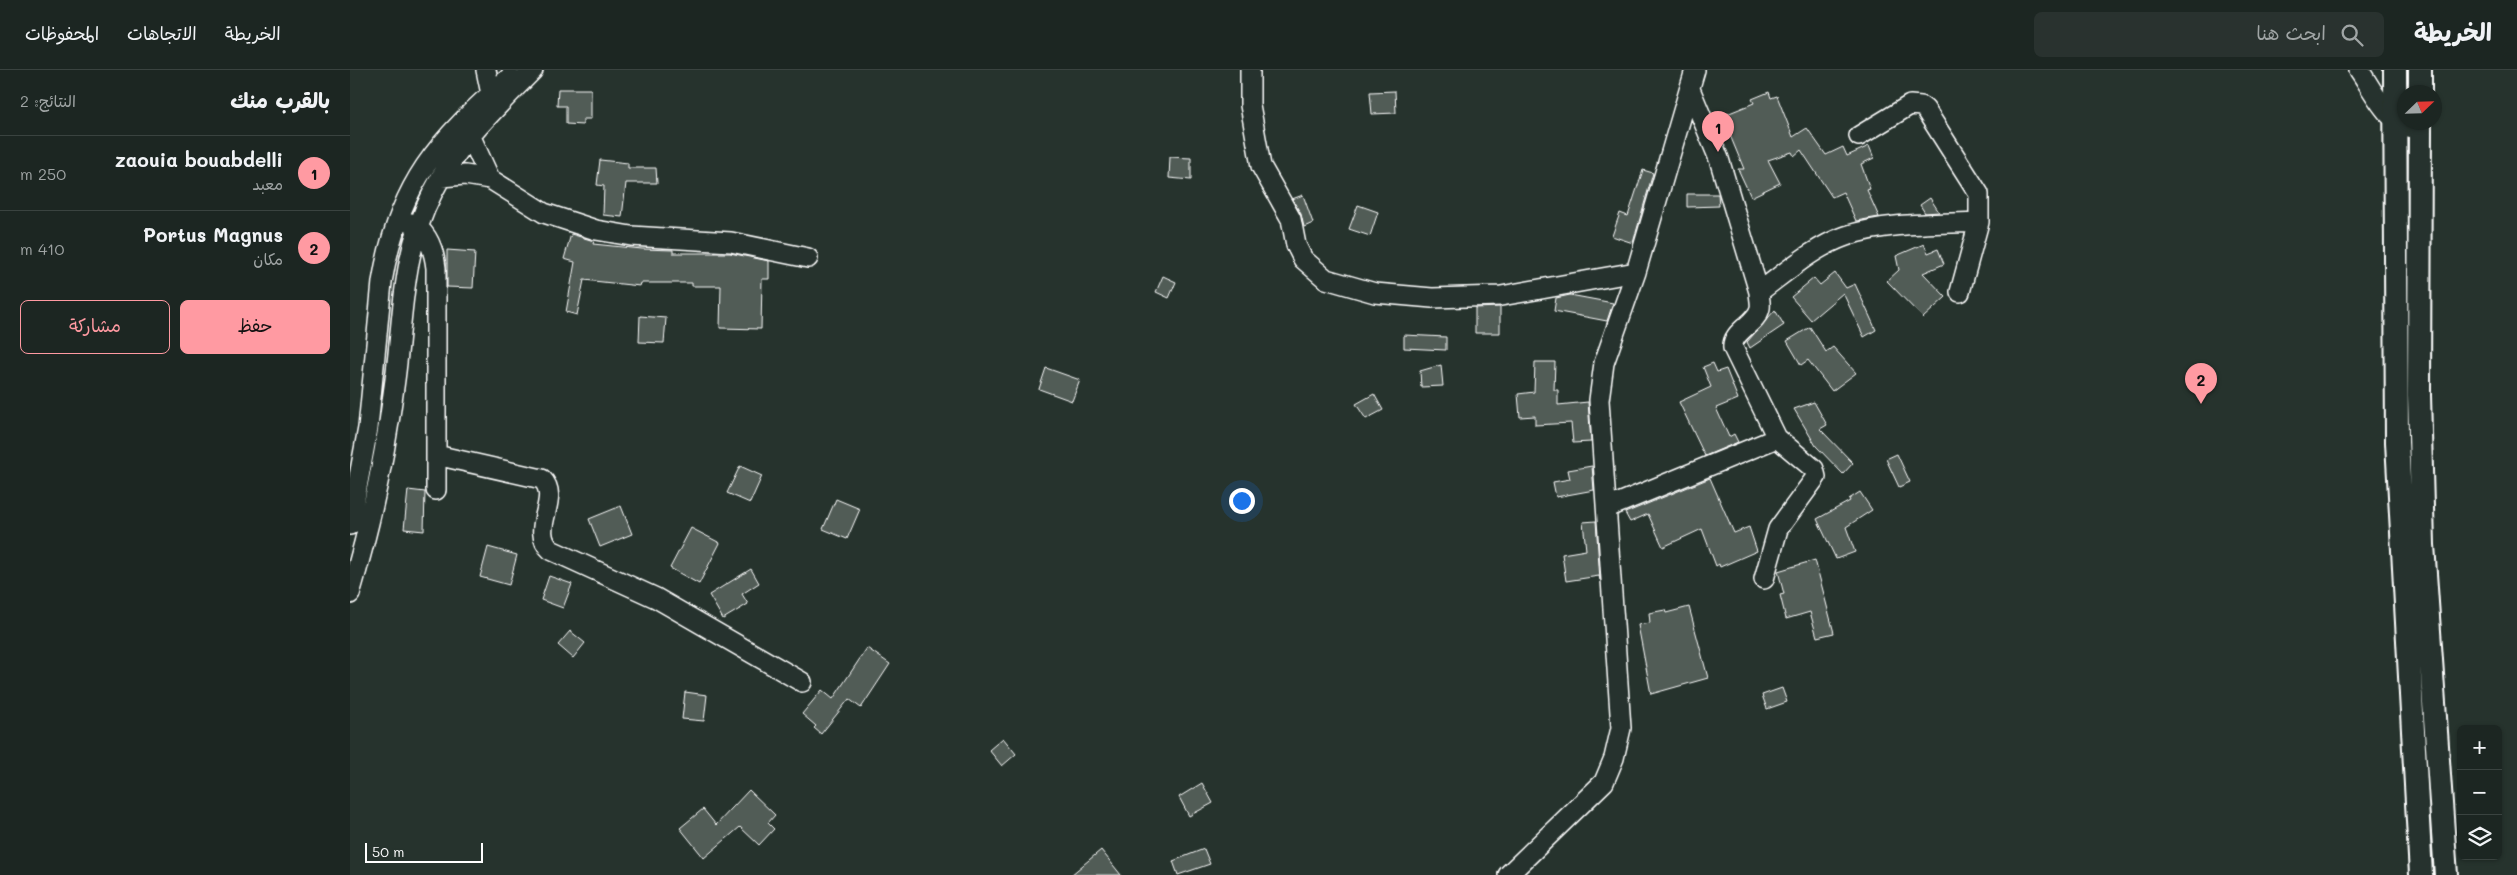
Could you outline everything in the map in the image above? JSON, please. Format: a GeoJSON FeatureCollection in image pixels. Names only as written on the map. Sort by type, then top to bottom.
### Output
{"type":"FeatureCollection","features":[{"type":"Feature","properties":{"kind":"main road"},"geometry":{"type":"LineString","coordinates":[[2420,70],[2420,85]]}},
{"type":"Feature","properties":{"kind":"main road"},"geometry":{"type":"LineString","coordinates":[[2397,77],[2395,121],[2397,442],[2422,875]]}},
{"type":"Feature","properties":{"kind":"main road"},"geometry":{"type":"LineString","coordinates":[[2420,130],[2419,395],[2423,545],[2446,875]]}},
{"type":"Feature","properties":{"kind":"street"},"geometry":{"type":"LineString","coordinates":[[486,70],[491,94]]}},
{"type":"Feature","properties":{"kind":"street"},"geometry":{"type":"LineString","coordinates":[[350,525],[368,428],[382,282],[398,217],[430,158],[458,123],[519,70]]}},
{"type":"Feature","properties":{"kind":"street"},"geometry":{"type":"LineString","coordinates":[[350,594],[381,471],[395,384],[403,288],[418,227],[441,177],[470,135],[533,70]]}},
{"type":"Feature","properties":{"kind":"street"},"geometry":{"type":"LineString","coordinates":[[1250,70],[1250,105],[1261,166],[1291,219],[1296,245],[1303,259],[1326,279],[1374,293],[1432,298],[1501,296],[1636,272]]}},
{"type":"Feature","properties":{"kind":"street"},"geometry":{"type":"LineString","coordinates":[[1508,875],[1604,782],[1614,758],[1621,728],[1598,400],[1604,364],[1636,272],[1695,70]]}},
{"type":"Feature","properties":{"kind":"street"},"geometry":{"type":"LineString","coordinates":[[2359,70],[2395,121]]}},
{"type":"Feature","properties":{"kind":"street"},"geometry":{"type":"LineString","coordinates":[[1690,89],[1719,159],[1759,292],[1760,308],[1758,313],[1734,339],[1733,348],[1777,438],[1814,469],[1816,477],[1778,529],[1764,579]]}},
{"type":"Feature","properties":{"kind":"street"},"geometry":{"type":"LineString","coordinates":[[1859,136],[1910,105],[1920,106],[1925,109],[1979,194],[1979,222],[1960,292]]}},
{"type":"Feature","properties":{"kind":"street"},"geometry":{"type":"LineString","coordinates":[[470,135],[490,179]]}},
{"type":"Feature","properties":{"kind":"street"},"geometry":{"type":"LineString","coordinates":[[441,177],[466,175],[490,179],[544,212],[596,230],[631,236],[731,242],[808,258]]}},
{"type":"Feature","properties":{"kind":"street"},"geometry":{"type":"LineString","coordinates":[[398,217],[418,227],[433,250],[436,268],[436,490]]}},
{"type":"Feature","properties":{"kind":"street"},"geometry":{"type":"LineString","coordinates":[[1759,292],[1815,251],[1845,236],[1895,227],[1979,222]]}},
{"type":"Feature","properties":{"kind":"street"},"geometry":{"type":"LineString","coordinates":[[1607,508],[1777,438]]}},
{"type":"Feature","properties":{"kind":"street"},"geometry":{"type":"LineString","coordinates":[[436,455],[542,479],[549,493],[542,534],[546,546],[551,550],[656,598],[802,682]]}},
{"type":"Feature","properties":{"kind":"building"},"geometry":{"type":"Polygon","coordinates":[[[558,89],[591,89],[591,119],[583,119],[583,125],[566,124],[566,106],[557,106],[558,89]]]}},
{"type":"Feature","properties":{"kind":"building"},"geometry":{"type":"Polygon","coordinates":[[[1395,91],[1396,113],[1372,114],[1370,92],[1395,91]]]}},
{"type":"Feature","properties":{"kind":"building"},"geometry":{"type":"Polygon","coordinates":[[[1769,92],[1771,98],[1777,96],[1793,137],[1807,128],[1826,155],[1843,147],[1847,156],[1869,146],[1874,158],[1861,164],[1870,189],[1867,190],[1879,217],[1856,221],[1843,192],[1832,197],[1801,150],[1794,156],[1792,152],[1768,160],[1780,183],[1751,197],[1738,169],[1744,169],[1722,116],[1754,103],[1752,99],[1769,92]]]}},
{"type":"Feature","properties":{"kind":"building"},"geometry":{"type":"Polygon","coordinates":[[[1170,157],[1191,158],[1191,180],[1169,178],[1170,157]]]}},
{"type":"Feature","properties":{"kind":"building"},"geometry":{"type":"Polygon","coordinates":[[[600,160],[628,163],[628,168],[656,168],[657,183],[626,183],[622,217],[603,215],[604,186],[597,185],[600,160]]]}},
{"type":"Feature","properties":{"kind":"building"},"geometry":{"type":"Polygon","coordinates":[[[1643,170],[1653,173],[1633,243],[1612,236],[1620,213],[1628,216],[1643,170]]]}},
{"type":"Feature","properties":{"kind":"building"},"geometry":{"type":"Polygon","coordinates":[[[1687,194],[1718,194],[1719,206],[1687,207],[1687,194]]]}},
{"type":"Feature","properties":{"kind":"building"},"geometry":{"type":"Polygon","coordinates":[[[1303,195],[1313,223],[1304,227],[1301,214],[1292,199],[1303,195]]]}},
{"type":"Feature","properties":{"kind":"building"},"geometry":{"type":"Polygon","coordinates":[[[1930,198],[1939,212],[1925,213],[1920,205],[1930,198]]]}},
{"type":"Feature","properties":{"kind":"building"},"geometry":{"type":"Polygon","coordinates":[[[1358,205],[1378,212],[1370,236],[1349,229],[1358,205]]]}},
{"type":"Feature","properties":{"kind":"building"},"geometry":{"type":"Polygon","coordinates":[[[571,234],[594,241],[593,244],[673,250],[673,253],[730,253],[769,261],[769,279],[762,279],[761,329],[720,328],[721,286],[692,286],[692,283],[641,283],[640,286],[584,280],[577,315],[566,312],[575,262],[564,259],[571,234]]]}},
{"type":"Feature","properties":{"kind":"building"},"geometry":{"type":"Polygon","coordinates":[[[1924,244],[1928,253],[1938,249],[1944,264],[1923,273],[1946,297],[1923,318],[1887,281],[1899,270],[1896,256],[1924,244]]]}},
{"type":"Feature","properties":{"kind":"building"},"geometry":{"type":"Polygon","coordinates":[[[447,250],[475,252],[473,288],[447,287],[447,250]]]}},
{"type":"Feature","properties":{"kind":"building"},"geometry":{"type":"Polygon","coordinates":[[[1835,273],[1846,288],[1855,284],[1876,330],[1864,337],[1843,293],[1811,320],[1791,297],[1814,278],[1820,285],[1835,273]]]}},
{"type":"Feature","properties":{"kind":"building"},"geometry":{"type":"Polygon","coordinates":[[[1163,276],[1176,282],[1169,298],[1156,292],[1163,276]]]}},
{"type":"Feature","properties":{"kind":"building"},"geometry":{"type":"Polygon","coordinates":[[[1570,295],[1613,303],[1607,321],[1554,311],[1556,298],[1570,295]]]}},
{"type":"Feature","properties":{"kind":"building"},"geometry":{"type":"Polygon","coordinates":[[[1500,307],[1500,333],[1475,333],[1475,308],[1500,307]]]}},
{"type":"Feature","properties":{"kind":"building"},"geometry":{"type":"Polygon","coordinates":[[[1775,310],[1784,325],[1750,348],[1747,342],[1775,310]]]}},
{"type":"Feature","properties":{"kind":"building"},"geometry":{"type":"Polygon","coordinates":[[[640,316],[666,318],[664,343],[639,342],[640,316]]]}},
{"type":"Feature","properties":{"kind":"building"},"geometry":{"type":"Polygon","coordinates":[[[1810,327],[1826,352],[1833,347],[1856,373],[1832,391],[1808,360],[1801,365],[1787,341],[1810,327]]]}},
{"type":"Feature","properties":{"kind":"building"},"geometry":{"type":"Polygon","coordinates":[[[1404,335],[1446,337],[1446,350],[1404,348],[1404,335]]]}},
{"type":"Feature","properties":{"kind":"building"},"geometry":{"type":"Polygon","coordinates":[[[1535,362],[1555,362],[1554,390],[1558,390],[1558,405],[1588,402],[1591,442],[1573,443],[1571,423],[1535,425],[1535,416],[1520,417],[1518,394],[1534,392],[1535,362]]]}},
{"type":"Feature","properties":{"kind":"building"},"geometry":{"type":"Polygon","coordinates":[[[1713,363],[1717,372],[1726,369],[1738,399],[1716,408],[1729,437],[1734,434],[1738,442],[1705,456],[1679,402],[1711,387],[1703,367],[1713,363]]]}},
{"type":"Feature","properties":{"kind":"building"},"geometry":{"type":"Polygon","coordinates":[[[1441,365],[1443,386],[1421,387],[1420,371],[1441,365]]]}},
{"type":"Feature","properties":{"kind":"building"},"geometry":{"type":"Polygon","coordinates":[[[1046,368],[1080,380],[1072,401],[1039,389],[1046,368]]]}},
{"type":"Feature","properties":{"kind":"building"},"geometry":{"type":"Polygon","coordinates":[[[1374,394],[1383,410],[1366,419],[1356,404],[1374,394]]]}},
{"type":"Feature","properties":{"kind":"building"},"geometry":{"type":"Polygon","coordinates":[[[1814,402],[1827,425],[1820,429],[1853,463],[1843,474],[1816,446],[1794,409],[1814,402]]]}},
{"type":"Feature","properties":{"kind":"building"},"geometry":{"type":"Polygon","coordinates":[[[1897,454],[1910,482],[1899,487],[1886,459],[1897,454]]]}},
{"type":"Feature","properties":{"kind":"building"},"geometry":{"type":"Polygon","coordinates":[[[740,466],[762,476],[750,503],[727,493],[740,466]]]}},
{"type":"Feature","properties":{"kind":"building"},"geometry":{"type":"Polygon","coordinates":[[[1592,466],[1594,490],[1556,497],[1553,482],[1570,479],[1568,470],[1592,466]]]}},
{"type":"Feature","properties":{"kind":"building"},"geometry":{"type":"Polygon","coordinates":[[[1710,478],[1734,533],[1749,527],[1757,551],[1720,567],[1719,564],[1716,566],[1702,529],[1663,547],[1648,514],[1630,522],[1625,513],[1710,478]]]}},
{"type":"Feature","properties":{"kind":"building"},"geometry":{"type":"Polygon","coordinates":[[[408,490],[425,492],[424,531],[404,529],[408,490]]]}},
{"type":"Feature","properties":{"kind":"building"},"geometry":{"type":"Polygon","coordinates":[[[1860,492],[1872,510],[1846,527],[1855,552],[1836,559],[1817,519],[1850,501],[1849,499],[1860,492]]]}},
{"type":"Feature","properties":{"kind":"building"},"geometry":{"type":"Polygon","coordinates":[[[836,499],[860,509],[847,539],[823,529],[836,499]]]}},
{"type":"Feature","properties":{"kind":"building"},"geometry":{"type":"Polygon","coordinates":[[[621,506],[632,534],[600,547],[589,519],[621,506]]]}},
{"type":"Feature","properties":{"kind":"building"},"geometry":{"type":"Polygon","coordinates":[[[1596,521],[1600,580],[1599,576],[1566,581],[1562,554],[1586,550],[1583,522],[1596,521]]]}},
{"type":"Feature","properties":{"kind":"building"},"geometry":{"type":"Polygon","coordinates":[[[691,528],[720,543],[699,584],[670,568],[691,528]]]}},
{"type":"Feature","properties":{"kind":"building"},"geometry":{"type":"Polygon","coordinates":[[[488,547],[517,555],[509,585],[480,577],[488,547]]]}},
{"type":"Feature","properties":{"kind":"building"},"geometry":{"type":"Polygon","coordinates":[[[1815,560],[1834,633],[1817,637],[1810,612],[1786,619],[1780,595],[1784,594],[1778,571],[1815,560]]]}},
{"type":"Feature","properties":{"kind":"building"},"geometry":{"type":"Polygon","coordinates":[[[751,569],[759,583],[742,594],[748,604],[723,619],[709,595],[751,569]]]}},
{"type":"Feature","properties":{"kind":"building"},"geometry":{"type":"Polygon","coordinates":[[[549,576],[572,584],[563,608],[541,600],[549,576]]]}},
{"type":"Feature","properties":{"kind":"building"},"geometry":{"type":"Polygon","coordinates":[[[1689,607],[1708,678],[1651,694],[1638,625],[1650,623],[1649,613],[1665,610],[1666,613],[1689,607]]]}},
{"type":"Feature","properties":{"kind":"building"},"geometry":{"type":"Polygon","coordinates":[[[570,631],[585,643],[573,658],[558,645],[570,631]]]}},
{"type":"Feature","properties":{"kind":"building"},"geometry":{"type":"Polygon","coordinates":[[[867,648],[890,664],[861,708],[849,699],[821,734],[814,728],[816,726],[802,714],[822,690],[833,699],[867,648]]]}},
{"type":"Feature","properties":{"kind":"building"},"geometry":{"type":"Polygon","coordinates":[[[1782,688],[1787,702],[1767,709],[1762,695],[1782,688]]]}},
{"type":"Feature","properties":{"kind":"building"},"geometry":{"type":"Polygon","coordinates":[[[685,692],[707,695],[704,721],[682,719],[685,692]]]}},
{"type":"Feature","properties":{"kind":"building"},"geometry":{"type":"Polygon","coordinates":[[[1003,738],[1016,754],[1002,766],[989,750],[1003,738]]]}},
{"type":"Feature","properties":{"kind":"building"},"geometry":{"type":"Polygon","coordinates":[[[1202,783],[1213,803],[1189,816],[1179,797],[1202,783]]]}},
{"type":"Feature","properties":{"kind":"building"},"geometry":{"type":"Polygon","coordinates":[[[749,790],[775,815],[768,823],[774,829],[759,845],[740,827],[704,858],[680,828],[703,809],[716,825],[749,790]]]}},
{"type":"Feature","properties":{"kind":"building"},"geometry":{"type":"Polygon","coordinates":[[[1204,849],[1210,864],[1178,875],[1173,861],[1204,849]]]}},
{"type":"Feature","properties":{"kind":"building"},"geometry":{"type":"Polygon","coordinates":[[[1101,850],[1121,875],[1071,875],[1101,850]]]}},
{"type":"Feature","properties":{"kind":"place","name":"zaouia bouabdelli"},"geometry":{"type":"Point","coordinates":[1718,152]}},
{"type":"Feature","properties":{"kind":"place","name":"Portus Magnus"},"geometry":{"type":"Point","coordinates":[2201,404]}}]}
